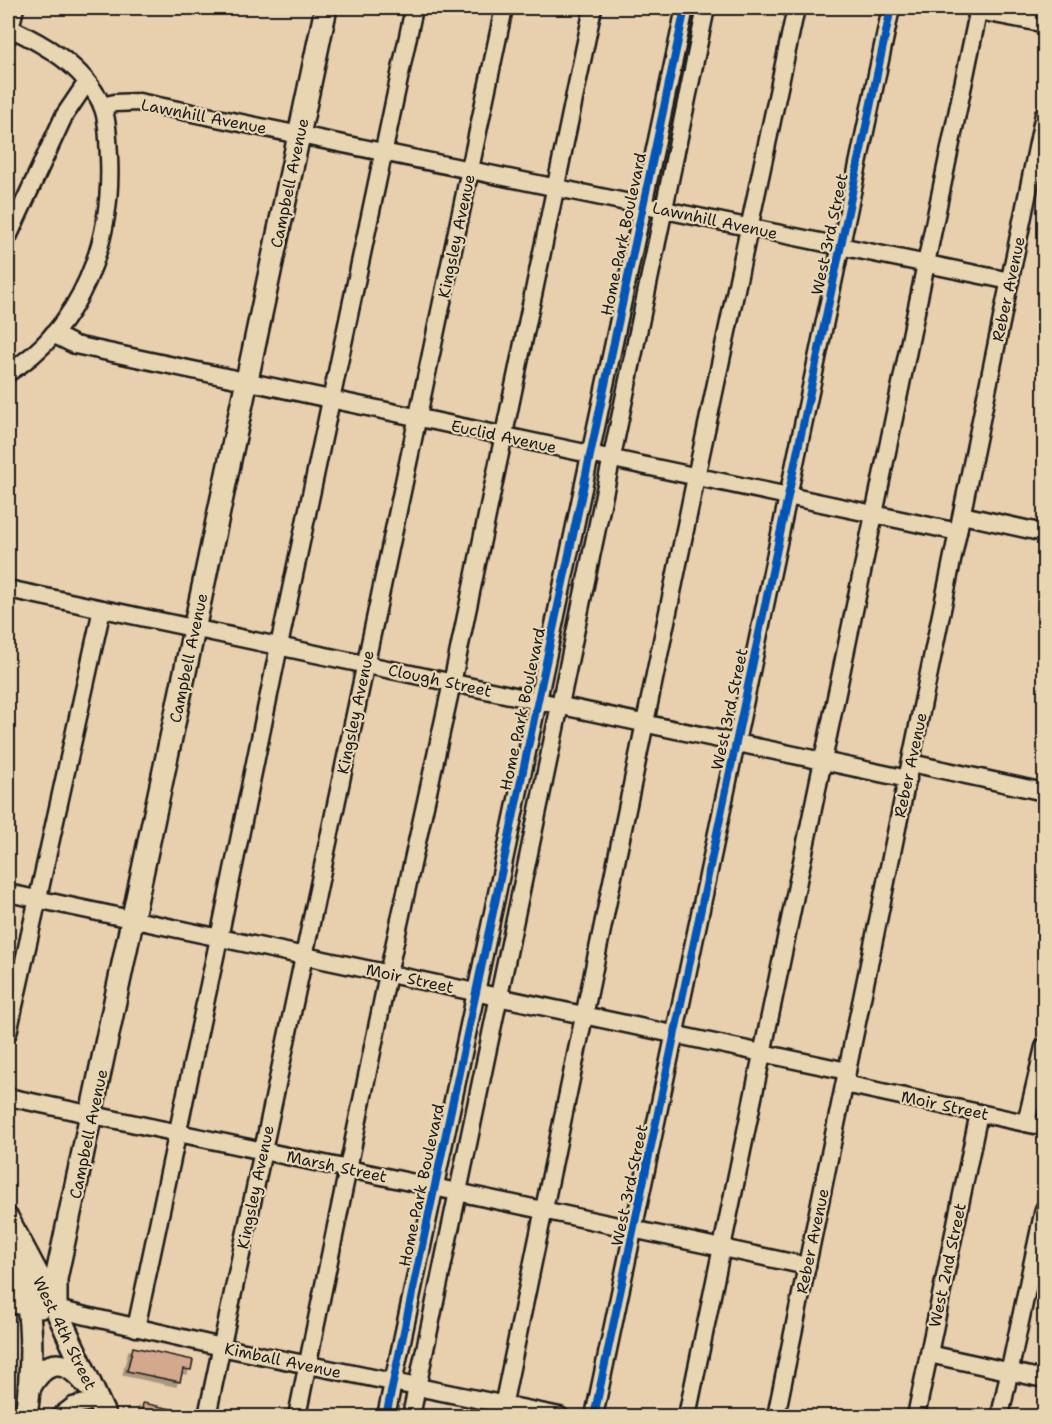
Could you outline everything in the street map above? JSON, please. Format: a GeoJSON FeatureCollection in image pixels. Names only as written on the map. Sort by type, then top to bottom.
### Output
{"type":"FeatureCollection","features":[{"type":"Feature","properties":{"kind":"main road","name":"Campbell Avenue"},"geometry":{"type":"LineString","coordinates":[[56,1309],[56,1279],[326,8]]}},
{"type":"Feature","properties":{"kind":"main road"},"geometry":{"type":"LineString","coordinates":[[978,8],[1044,21]]}},
{"type":"Feature","properties":{"kind":"main road","name":"West 4th Street"},"geometry":{"type":"LineString","coordinates":[[8,1219],[56,1309],[102,1408]]}},
{"type":"Feature","properties":{"kind":"main road"},"geometry":{"type":"LineString","coordinates":[[8,1240],[18,1302],[30,1337],[30,1387],[26,1416]]}},
{"type":"Feature","properties":{"kind":"main road"},"geometry":{"type":"LineString","coordinates":[[8,1251],[8,1266]]}},
{"type":"Feature","properties":{"kind":"main road","name":"Kimball Avenue"},"geometry":{"type":"LineString","coordinates":[[18,1302],[56,1309]]}},
{"type":"Feature","properties":{"kind":"main road"},"geometry":{"type":"LineString","coordinates":[[30,1387],[45,1368],[54,1364],[63,1366],[73,1370],[102,1408]]}},
{"type":"Feature","properties":{"kind":"street"},"geometry":{"type":"LineString","coordinates":[[8,373],[40,350],[86,282],[97,259],[102,239],[107,216],[110,174],[106,123],[102,106],[87,82],[61,56],[8,31],[15,8]]}},
{"type":"Feature","properties":{"kind":"street"},"geometry":{"type":"LineString","coordinates":[[136,1328],[414,8]]}},
{"type":"Feature","properties":{"kind":"street","name":"Kingsley Avenue"},"geometry":{"type":"LineString","coordinates":[[207,1416],[504,8]]}},
{"type":"Feature","properties":{"kind":"street"},"geometry":{"type":"LineString","coordinates":[[297,1416],[388,974],[453,683],[593,8]]}},
{"type":"Feature","properties":{"kind":"street","name":"Home Park Boulevard"},"geometry":{"type":"LineString","coordinates":[[386,1416],[685,8]]}},
{"type":"Feature","properties":{"kind":"street","name":"Home Park Boulevard"},"geometry":{"type":"LineString","coordinates":[[411,1416],[706,8]]}},
{"type":"Feature","properties":{"kind":"street"},"geometry":{"type":"LineString","coordinates":[[502,1411],[644,723],[796,8]]}},
{"type":"Feature","properties":{"kind":"street","name":"West 3rd Street"},"geometry":{"type":"LineString","coordinates":[[594,1416],[891,8]]}},
{"type":"Feature","properties":{"kind":"street"},"geometry":{"type":"LineString","coordinates":[[687,1416],[821,761],[928,264],[978,8]]}},
{"type":"Feature","properties":{"kind":"street"},"geometry":{"type":"LineString","coordinates":[[8,237],[64,116],[87,82]]}},
{"type":"Feature","properties":{"kind":"street","name":"Lawnhill Avenue"},"geometry":{"type":"LineString","coordinates":[[102,106],[140,102],[1010,281]]}},
{"type":"Feature","properties":{"kind":"street","name":"Reber Avenue"},"geometry":{"type":"LineString","coordinates":[[776,1416],[1044,114]]}},
{"type":"Feature","properties":{"kind":"street","name":"Euclid Avenue"},"geometry":{"type":"LineString","coordinates":[[52,334],[75,345],[958,532]]}},
{"type":"Feature","properties":{"kind":"street"},"geometry":{"type":"LineString","coordinates":[[962,515],[1044,533]]}},
{"type":"Feature","properties":{"kind":"street","name":"Clough Street"},"geometry":{"type":"LineString","coordinates":[[8,589],[821,761],[909,771],[1044,792]]}},
{"type":"Feature","properties":{"kind":"street"},"geometry":{"type":"LineString","coordinates":[[8,1033],[102,609]]}},
{"type":"Feature","properties":{"kind":"street","name":"Moir Street"},"geometry":{"type":"LineString","coordinates":[[8,893],[761,1053],[979,1113],[1044,1127]]}},
{"type":"Feature","properties":{"kind":"street"},"geometry":{"type":"LineString","coordinates":[[1026,1123],[1044,1047]]}},
{"type":"Feature","properties":{"kind":"street","name":"Marsh Street"},"geometry":{"type":"LineString","coordinates":[[8,1097],[807,1266]]}},
{"type":"Feature","properties":{"kind":"street","name":"West 2nd Street"},"geometry":{"type":"LineString","coordinates":[[916,1416],[979,1113]]}},
{"type":"Feature","properties":{"kind":"street"},"geometry":{"type":"LineString","coordinates":[[1000,1416],[1044,1209]]}},
{"type":"Feature","properties":{"kind":"street","name":"Kimball Avenue"},"geometry":{"type":"LineString","coordinates":[[56,1309],[222,1347],[417,1387],[502,1411],[560,1416]]}},
{"type":"Feature","properties":{"kind":"street"},"geometry":{"type":"LineString","coordinates":[[929,1354],[1044,1379]]}},
{"type":"Feature","properties":{"kind":"street"},"geometry":{"type":"LineString","coordinates":[[60,1416],[73,1406],[102,1408]]}},
{"type":"Feature","properties":{"kind":"building"},"geometry":{"type":"Polygon","coordinates":[[[133,1347],[193,1360],[191,1370],[183,1369],[180,1382],[127,1371],[133,1347]]]}},
{"type":"Feature","properties":{"kind":"building"},"geometry":{"type":"Polygon","coordinates":[[[143,1403],[181,1411],[180,1416],[141,1416],[143,1403]]]}},
{"type":"Feature","properties":{"kind":"cycle path"},"geometry":{"type":"LineString","coordinates":[[386,1416],[685,8]]}},
{"type":"Feature","properties":{"kind":"cycle path"},"geometry":{"type":"LineString","coordinates":[[594,1416],[891,8]]}}]}
